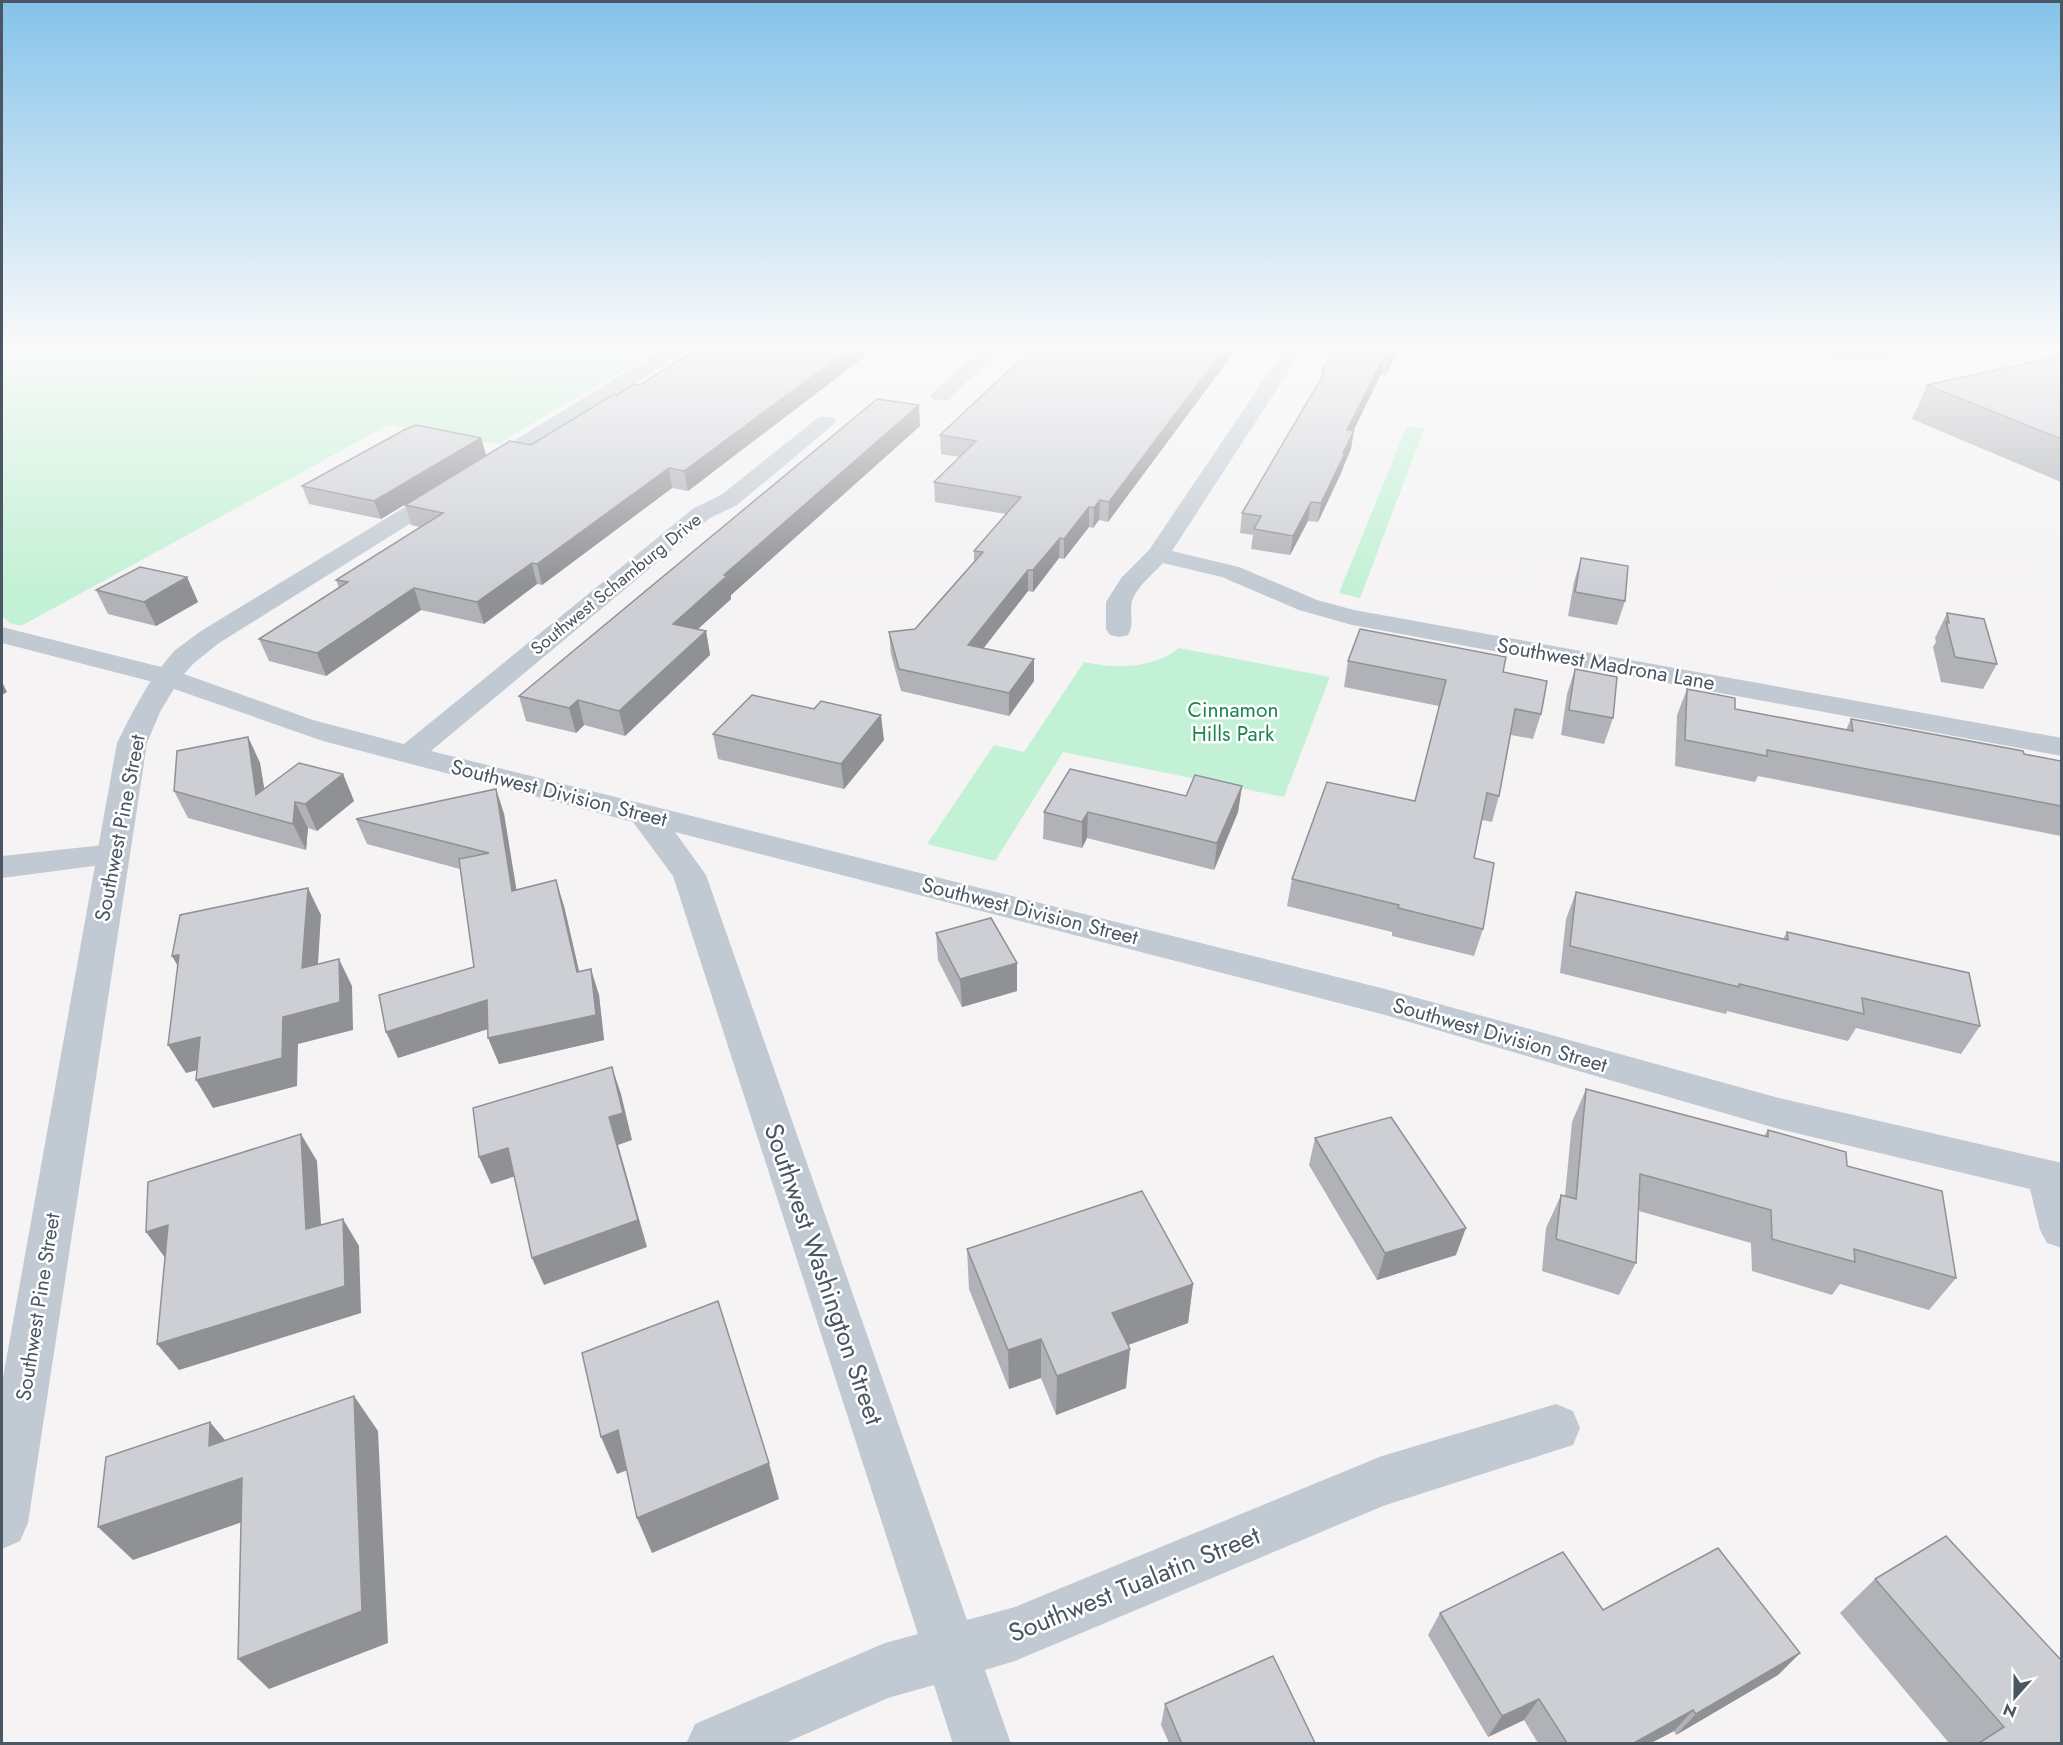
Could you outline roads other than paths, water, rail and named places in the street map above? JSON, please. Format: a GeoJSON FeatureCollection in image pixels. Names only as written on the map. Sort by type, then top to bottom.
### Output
{"type":"FeatureCollection","features":[{"type":"Feature","properties":{"kind":"street","name":"Southwest Pine Street"},"geometry":{"type":"LineString","coordinates":[[2,1521],[132,743],[146,712],[167,677],[184,657],[210,637],[552,425]]}},
{"type":"Feature","properties":{"kind":"street","name":"Southwest Schamburg Drive"},"geometry":{"type":"LineString","coordinates":[[410,754],[702,513],[729,500],[821,425]]}},
{"type":"Feature","properties":{"kind":"street"},"geometry":{"type":"LineString","coordinates":[[1119,628],[1119,602],[1131,582],[1158,555],[1243,425]]}},
{"type":"Feature","properties":{"kind":"street","name":"Southwest Madrona Lane"},"geometry":{"type":"LineString","coordinates":[[1158,555],[1230,572],[1308,605],[1352,617],[2061,747]]}},
{"type":"Feature","properties":{"kind":"street","name":"Southwest Division Street"},"geometry":{"type":"LineString","coordinates":[[2,635],[167,677],[303,726],[644,815],[1009,905],[1449,1018],[1607,1066],[1846,1131],[2055,1178]]}},
{"type":"Feature","properties":{"kind":"street","name":"Southwest Washington Street"},"geometry":{"type":"LineString","coordinates":[[644,815],[689,875],[982,1743]]}},
{"type":"Feature","properties":{"kind":"street"},"geometry":{"type":"LineString","coordinates":[[2,867],[113,855]]}},
{"type":"Feature","properties":{"kind":"street"},"geometry":{"type":"LineString","coordinates":[[2055,1178],[2061,1230]]}},
{"type":"Feature","properties":{"kind":"street","name":"Southwest Tualatin Street"},"geometry":{"type":"LineString","coordinates":[[715,1743],[885,1671],[1015,1634],[1382,1481],[1556,1428]]}},
{"type":"Feature","properties":{"kind":"park label","name":"Cinnamon Hills Park"},"geometry":{"type":"Point","coordinates":[1233,722]}}]}
